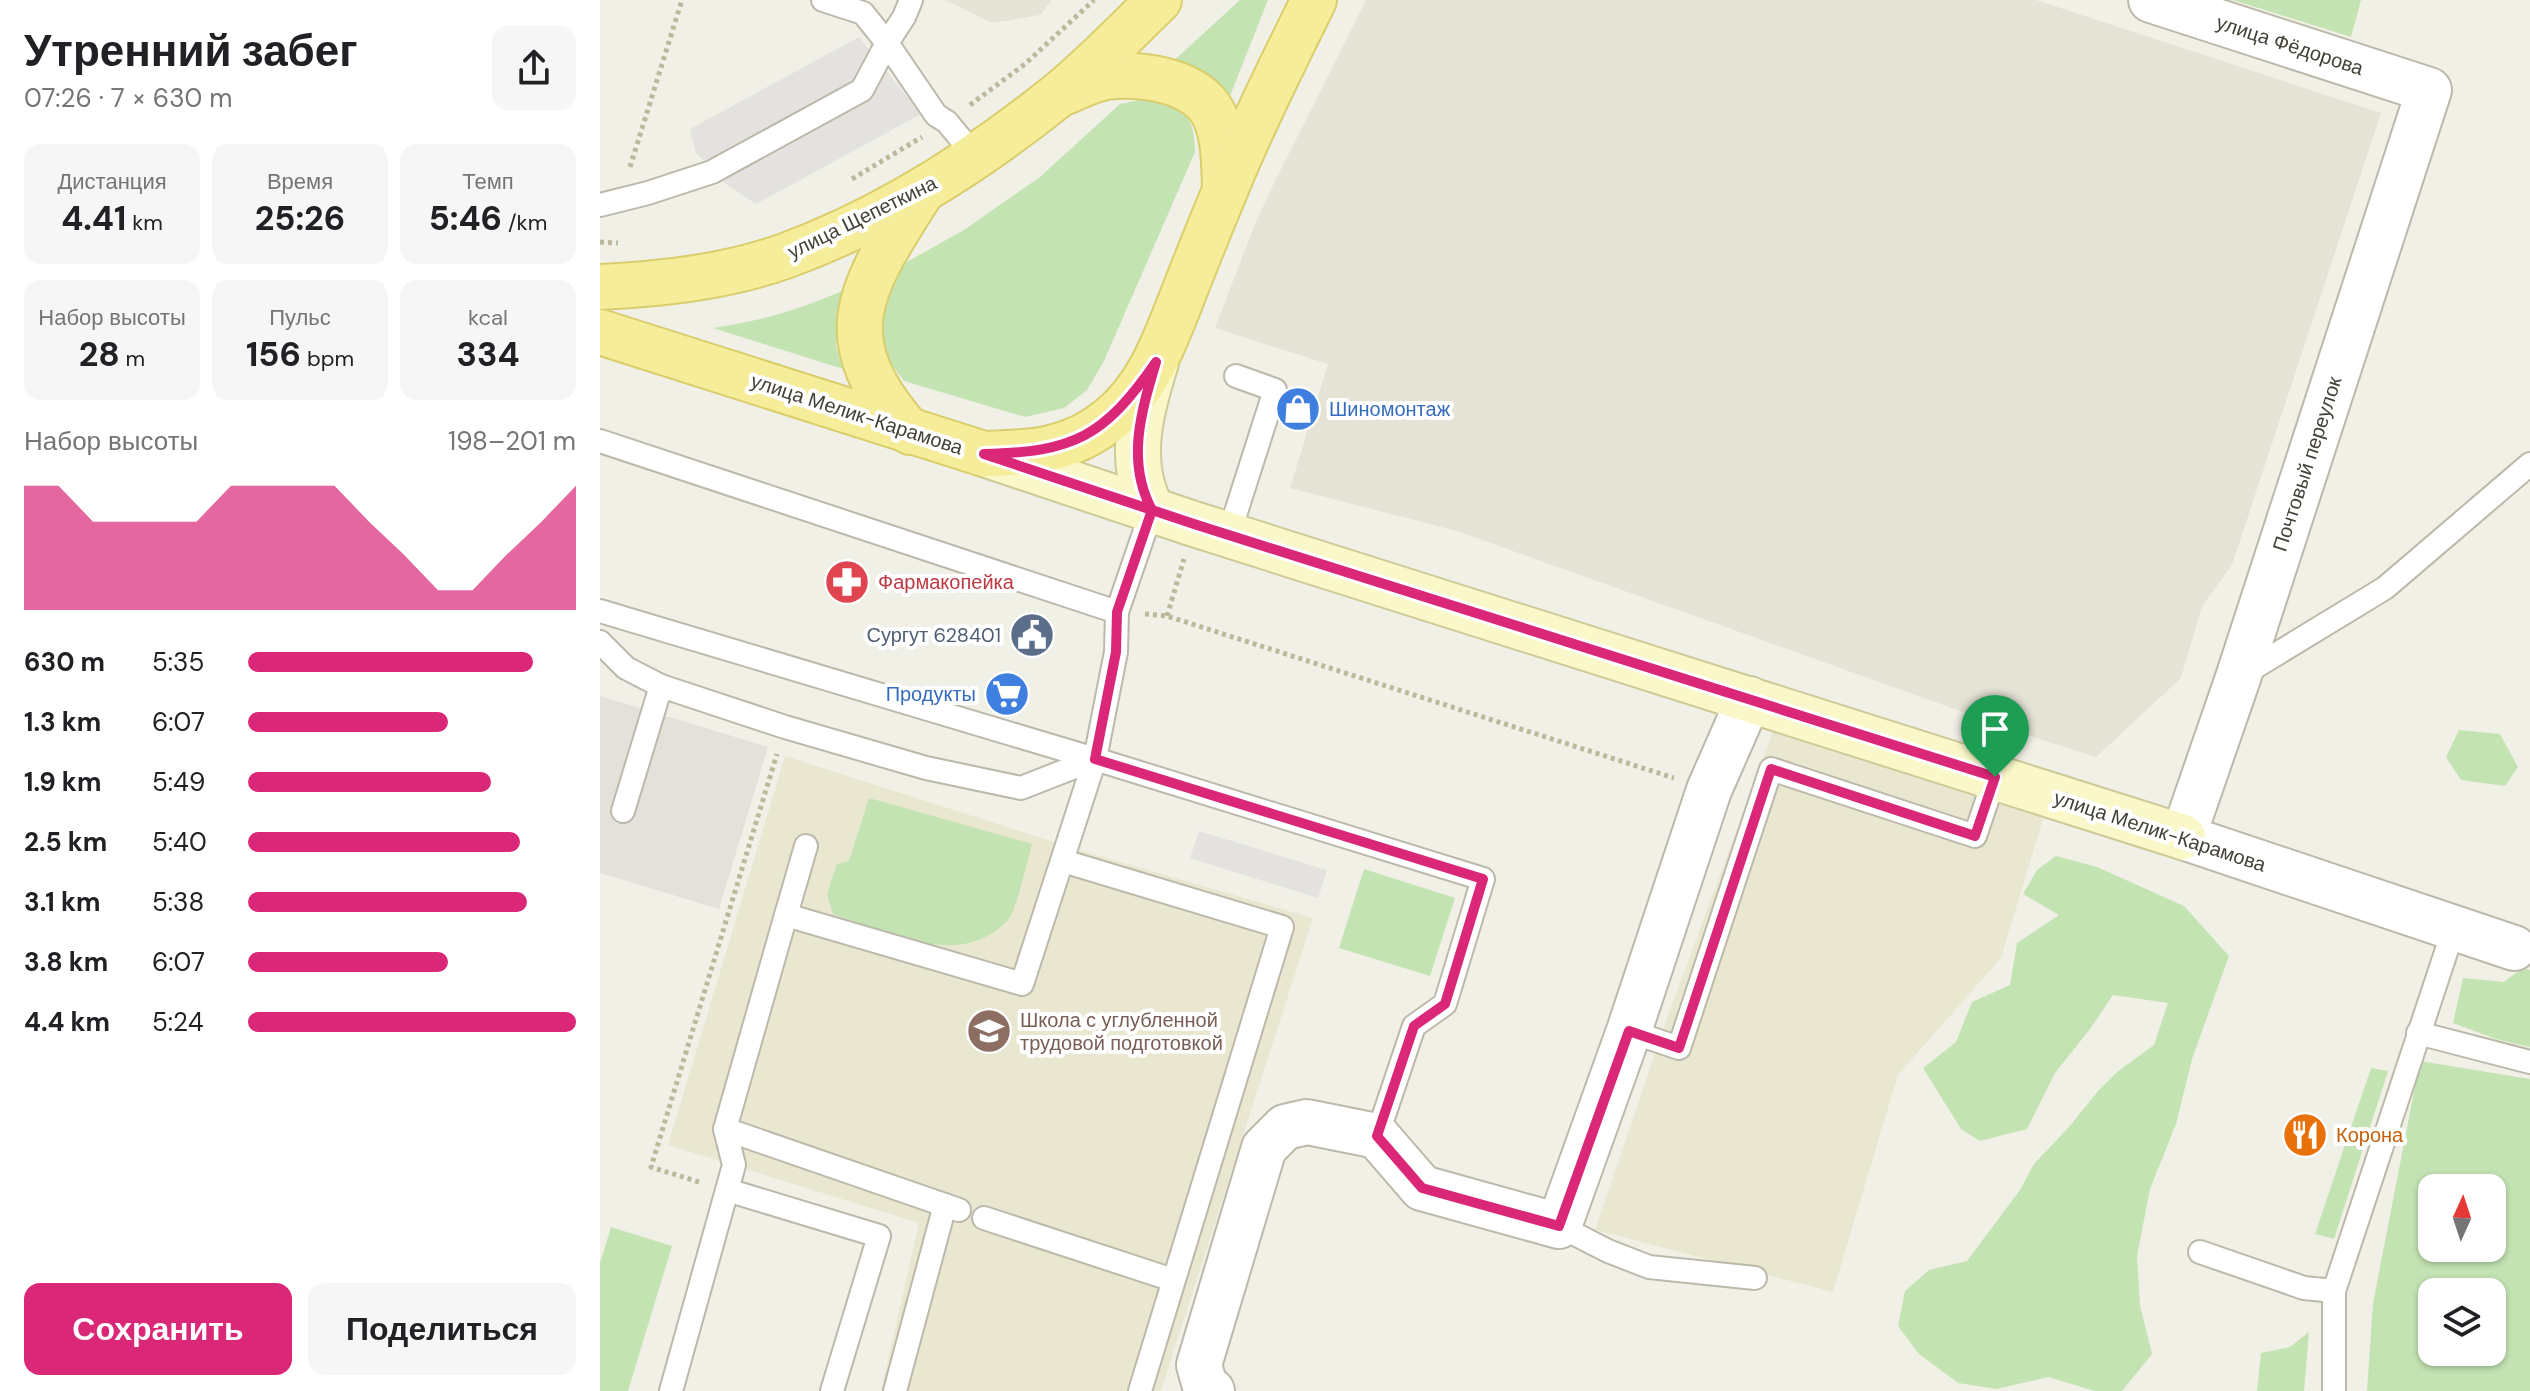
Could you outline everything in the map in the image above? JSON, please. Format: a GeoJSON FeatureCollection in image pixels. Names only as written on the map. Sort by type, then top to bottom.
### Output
{"type":"FeatureCollection","features":[{"type":"Feature","properties":{"kind":"main road","name":"улица Щепеткина"},"geometry":{"type":"LineString","coordinates":[[600,287],[658,284],[733,270],[784,256],[922,191],[1059,95],[1159,0]]}},
{"type":"Feature","properties":{"kind":"main road"},"geometry":{"type":"LineString","coordinates":[[984,454],[1024,453],[1063,446],[1111,418],[1136,391],[1156,362],[1225,190],[1314,0]]}},
{"type":"Feature","properties":{"kind":"main road"},"geometry":{"type":"LineString","coordinates":[[1059,95],[1103,77],[1143,75],[1185,87],[1210,108],[1223,142],[1225,190]]}},
{"type":"Feature","properties":{"kind":"main road"},"geometry":{"type":"LineString","coordinates":[[910,432],[887,407],[870,377],[861,351],[859,325],[867,289],[880,257],[922,191]]}},
{"type":"Feature","properties":{"kind":"main road","name":"улица Мелик-Карамова"},"geometry":{"type":"LineString","coordinates":[[600,332],[984,454]]}},
{"type":"Feature","properties":{"kind":"street","name":"улица Фёдорова"},"geometry":{"type":"LineString","coordinates":[[2151,0],[2429,90]]}},
{"type":"Feature","properties":{"kind":"street","name":"Почтовый переулок"},"geometry":{"type":"LineString","coordinates":[[2183,837],[2238,678],[2429,90]]}},
{"type":"Feature","properties":{"kind":"street"},"geometry":{"type":"LineString","coordinates":[[1152,510],[1142,491],[1138,472],[1138,441],[1144,401],[1156,362]]}},
{"type":"Feature","properties":{"kind":"street","name":"улица Мелик-Карамова"},"geometry":{"type":"LineString","coordinates":[[984,454],[2183,837],[2522,950]]}},
{"type":"Feature","properties":{"kind":"street"},"geometry":{"type":"LineString","coordinates":[[1205,1378],[1264,1148],[1285,1127],[1307,1122],[1377,1136],[1422,1188],[1559,1226],[1629,1031],[1709,790],[1749,699]]}},
{"type":"Feature","properties":{"kind":"lane"},"geometry":{"type":"LineString","coordinates":[[823,0],[863,13],[936,115],[947,122],[975,156]]}},
{"type":"Feature","properties":{"kind":"lane"},"geometry":{"type":"LineString","coordinates":[[610,202],[712,172],[862,90],[911,0]]}},
{"type":"Feature","properties":{"kind":"lane"},"geometry":{"type":"LineString","coordinates":[[1229,534],[1275,390],[1236,376]]}},
{"type":"Feature","properties":{"kind":"lane"},"geometry":{"type":"LineString","coordinates":[[600,441],[1117,612]]}},
{"type":"Feature","properties":{"kind":"lane"},"geometry":{"type":"LineString","coordinates":[[2238,678],[2385,588],[2530,464]]}},
{"type":"Feature","properties":{"kind":"lane"},"geometry":{"type":"LineString","coordinates":[[786,915],[1022,984],[1095,759],[1116,652],[1117,612],[1152,510]]}},
{"type":"Feature","properties":{"kind":"lane"},"geometry":{"type":"LineString","coordinates":[[600,611],[1483,879],[1445,1004],[1414,1026],[1377,1136]]}},
{"type":"Feature","properties":{"kind":"lane"},"geometry":{"type":"LineString","coordinates":[[600,642],[626,668],[661,686],[785,727],[926,768],[1021,788],[1095,759]]}},
{"type":"Feature","properties":{"kind":"lane"},"geometry":{"type":"LineString","coordinates":[[623,811],[661,686]]}},
{"type":"Feature","properties":{"kind":"lane"},"geometry":{"type":"LineString","coordinates":[[1629,1031],[1679,1048],[1771,769],[1975,836],[1995,777]]}},
{"type":"Feature","properties":{"kind":"lane"},"geometry":{"type":"LineString","coordinates":[[671,1391],[734,1165],[725,1129],[806,846]]}},
{"type":"Feature","properties":{"kind":"lane"},"geometry":{"type":"LineString","coordinates":[[1063,861],[1282,927],[1140,1391]]}},
{"type":"Feature","properties":{"kind":"lane"},"geometry":{"type":"LineString","coordinates":[[2334,1391],[2334,1291],[2454,928]]}},
{"type":"Feature","properties":{"kind":"lane"},"geometry":{"type":"LineString","coordinates":[[2418,1033],[2530,1062]]}},
{"type":"Feature","properties":{"kind":"lane"},"geometry":{"type":"LineString","coordinates":[[725,1129],[952,1207],[895,1391]]}},
{"type":"Feature","properties":{"kind":"lane"},"geometry":{"type":"LineString","coordinates":[[727,1190],[879,1236],[832,1391]]}},
{"type":"Feature","properties":{"kind":"lane"},"geometry":{"type":"LineString","coordinates":[[984,1218],[1173,1280]]}},
{"type":"Feature","properties":{"kind":"lane"},"geometry":{"type":"LineString","coordinates":[[1559,1226],[1608,1251],[1649,1267],[1755,1278]]}},
{"type":"Feature","properties":{"kind":"lane"},"geometry":{"type":"LineString","coordinates":[[2200,1252],[2304,1288],[2334,1291]]}},
{"type":"Feature","properties":{"kind":"path"},"geometry":{"type":"LineString","coordinates":[[610,202],[682,0]]}},
{"type":"Feature","properties":{"kind":"path"},"geometry":{"type":"LineString","coordinates":[[841,186],[947,122],[1025,64],[1094,0]]}},
{"type":"Feature","properties":{"kind":"path"},"geometry":{"type":"LineString","coordinates":[[600,242],[624,243]]}},
{"type":"Feature","properties":{"kind":"path"},"geometry":{"type":"LineString","coordinates":[[1117,612],[1167,616],[1709,790]]}},
{"type":"Feature","properties":{"kind":"path"},"geometry":{"type":"LineString","coordinates":[[727,1190],[651,1167],[785,727]]}},
{"type":"Feature","properties":{"kind":"shaded area"},"geometry":{"type":"Polygon","coordinates":[[[945,0],[1052,0],[1040,15],[992,23],[945,0]]]}},
{"type":"Feature","properties":{"kind":"shaded area"},"geometry":{"type":"Polygon","coordinates":[[[1366,0],[2036,0],[2381,113],[2232,565],[2202,606],[2181,678],[2096,757],[1457,531],[1290,488],[1328,364],[1215,328],[1255,224],[1366,0]]]}},
{"type":"Feature","properties":{"kind":"shaded area"},"geometry":{"type":"Polygon","coordinates":[[[859,37],[921,114],[756,204],[727,185],[696,153],[690,129],[859,37]]]}},
{"type":"Feature","properties":{"kind":"shaded area"},"geometry":{"type":"Polygon","coordinates":[[[600,696],[768,747],[719,909],[600,873],[600,696]]]}},
{"type":"Feature","properties":{"kind":"shaded area"},"geometry":{"type":"Polygon","coordinates":[[[1778,718],[2048,803],[2001,958],[1898,1075],[1833,1292],[1595,1230],[1666,1021],[1778,718]]]}},
{"type":"Feature","properties":{"kind":"shaded area","name":"Школа с углубленной трудовой подготовкой"},"geometry":{"type":"Polygon","coordinates":[[[785,756],[1079,850],[1313,918],[1161,1391],[881,1391],[919,1223],[668,1145],[785,756]]]}},
{"type":"Feature","properties":{"kind":"shaded area"},"geometry":{"type":"Polygon","coordinates":[[[1199,831],[1327,870],[1318,898],[1190,858],[1199,831]]]}},
{"type":"Feature","properties":{"kind":"green space"},"geometry":{"type":"Polygon","coordinates":[[[1240,0],[1268,0],[1226,106],[1167,67],[1240,0]]]}},
{"type":"Feature","properties":{"kind":"green space"},"geometry":{"type":"Polygon","coordinates":[[[2233,0],[2361,0],[2351,37],[2233,0]]]}},
{"type":"Feature","properties":{"kind":"green space"},"geometry":{"type":"Polygon","coordinates":[[[1149,98],[1185,115],[1193,130],[1195,152],[1104,361],[1087,390],[1064,408],[1025,417],[904,381],[877,345],[883,297],[896,268],[964,230],[1040,177],[1120,104],[1149,98]]]}},
{"type":"Feature","properties":{"kind":"green space"},"geometry":{"type":"Polygon","coordinates":[[[842,291],[836,346],[843,369],[713,328],[779,314],[842,291]]]}},
{"type":"Feature","properties":{"kind":"green space"},"geometry":{"type":"Polygon","coordinates":[[[2459,730],[2500,734],[2518,767],[2505,786],[2461,780],[2446,757],[2459,730]]]}},
{"type":"Feature","properties":{"kind":"green space"},"geometry":{"type":"Polygon","coordinates":[[[869,798],[1032,844],[1008,920],[989,935],[968,943],[946,945],[899,937],[833,914],[827,894],[837,864],[849,861],[869,798]]]}},
{"type":"Feature","properties":{"kind":"green space"},"geometry":{"type":"Polygon","coordinates":[[[2056,856],[2097,867],[2184,906],[2229,956],[2192,1059],[2176,1124],[2150,1189],[2137,1256],[2140,1306],[2152,1354],[2122,1391],[2095,1391],[2048,1377],[1997,1389],[1958,1383],[1919,1354],[1898,1326],[1905,1291],[1929,1270],[1967,1261],[2020,1190],[2034,1164],[2117,1072],[2154,1045],[2168,1003],[2113,995],[2055,1073],[2027,1129],[1980,1141],[1961,1129],[1923,1068],[1956,1042],[1972,1002],[2010,985],[2017,943],[2059,915],[2023,894],[2037,870],[2056,856]]]}},
{"type":"Feature","properties":{"kind":"green space"},"geometry":{"type":"Polygon","coordinates":[[[1364,869],[1455,898],[1430,976],[1339,948],[1364,869]]]}},
{"type":"Feature","properties":{"kind":"green space"},"geometry":{"type":"Polygon","coordinates":[[[2523,968],[2530,970],[2530,1047],[2496,1039],[2453,1023],[2463,978],[2504,982],[2523,968]]]}},
{"type":"Feature","properties":{"kind":"green space"},"geometry":{"type":"Polygon","coordinates":[[[2420,1061],[2530,1079],[2530,1391],[2367,1391],[2373,1303],[2420,1061]]]}},
{"type":"Feature","properties":{"kind":"green space"},"geometry":{"type":"Polygon","coordinates":[[[2371,1068],[2388,1071],[2334,1239],[2315,1234],[2371,1068]]]}},
{"type":"Feature","properties":{"kind":"green space"},"geometry":{"type":"Polygon","coordinates":[[[611,1227],[672,1246],[628,1391],[600,1391],[600,1263],[611,1227]]]}},
{"type":"Feature","properties":{"kind":"green space"},"geometry":{"type":"Polygon","coordinates":[[[2309,1332],[2304,1391],[2257,1391],[2261,1353],[2290,1347],[2309,1332]]]}},
{"type":"Feature","properties":{"kind":"place","name":"Шиномонтаж"},"geometry":{"type":"Point","coordinates":[1298,409]}},
{"type":"Feature","properties":{"kind":"place","name":"Фармакопейка"},"geometry":{"type":"Point","coordinates":[847,582]}},
{"type":"Feature","properties":{"kind":"place","name":"Сургут 628401"},"geometry":{"type":"Point","coordinates":[1032,635]}},
{"type":"Feature","properties":{"kind":"place","name":"Продукты"},"geometry":{"type":"Point","coordinates":[1007,694]}},
{"type":"Feature","properties":{"kind":"place","name":"Школа с углубленной трудовой подготовкой"},"geometry":{"type":"Point","coordinates":[989,1031]}},
{"type":"Feature","properties":{"kind":"place","name":"Корона"},"geometry":{"type":"Point","coordinates":[2305,1135]}},
{"type":"Feature","properties":{"kind":"route"},"geometry":{"type":"LineString","coordinates":[[1995,777],[1194,524],[1152,510],[984,454],[1024,453],[1063,446],[1089,433],[1111,418],[1136,391],[1156,362],[1144,401],[1138,441],[1138,472],[1142,491],[1152,510],[1117,612],[1116,652],[1095,759],[1483,879],[1445,1004],[1414,1026],[1377,1136],[1422,1188],[1559,1226],[1629,1031],[1679,1048],[1771,769],[1975,836],[1995,777]]}}]}
